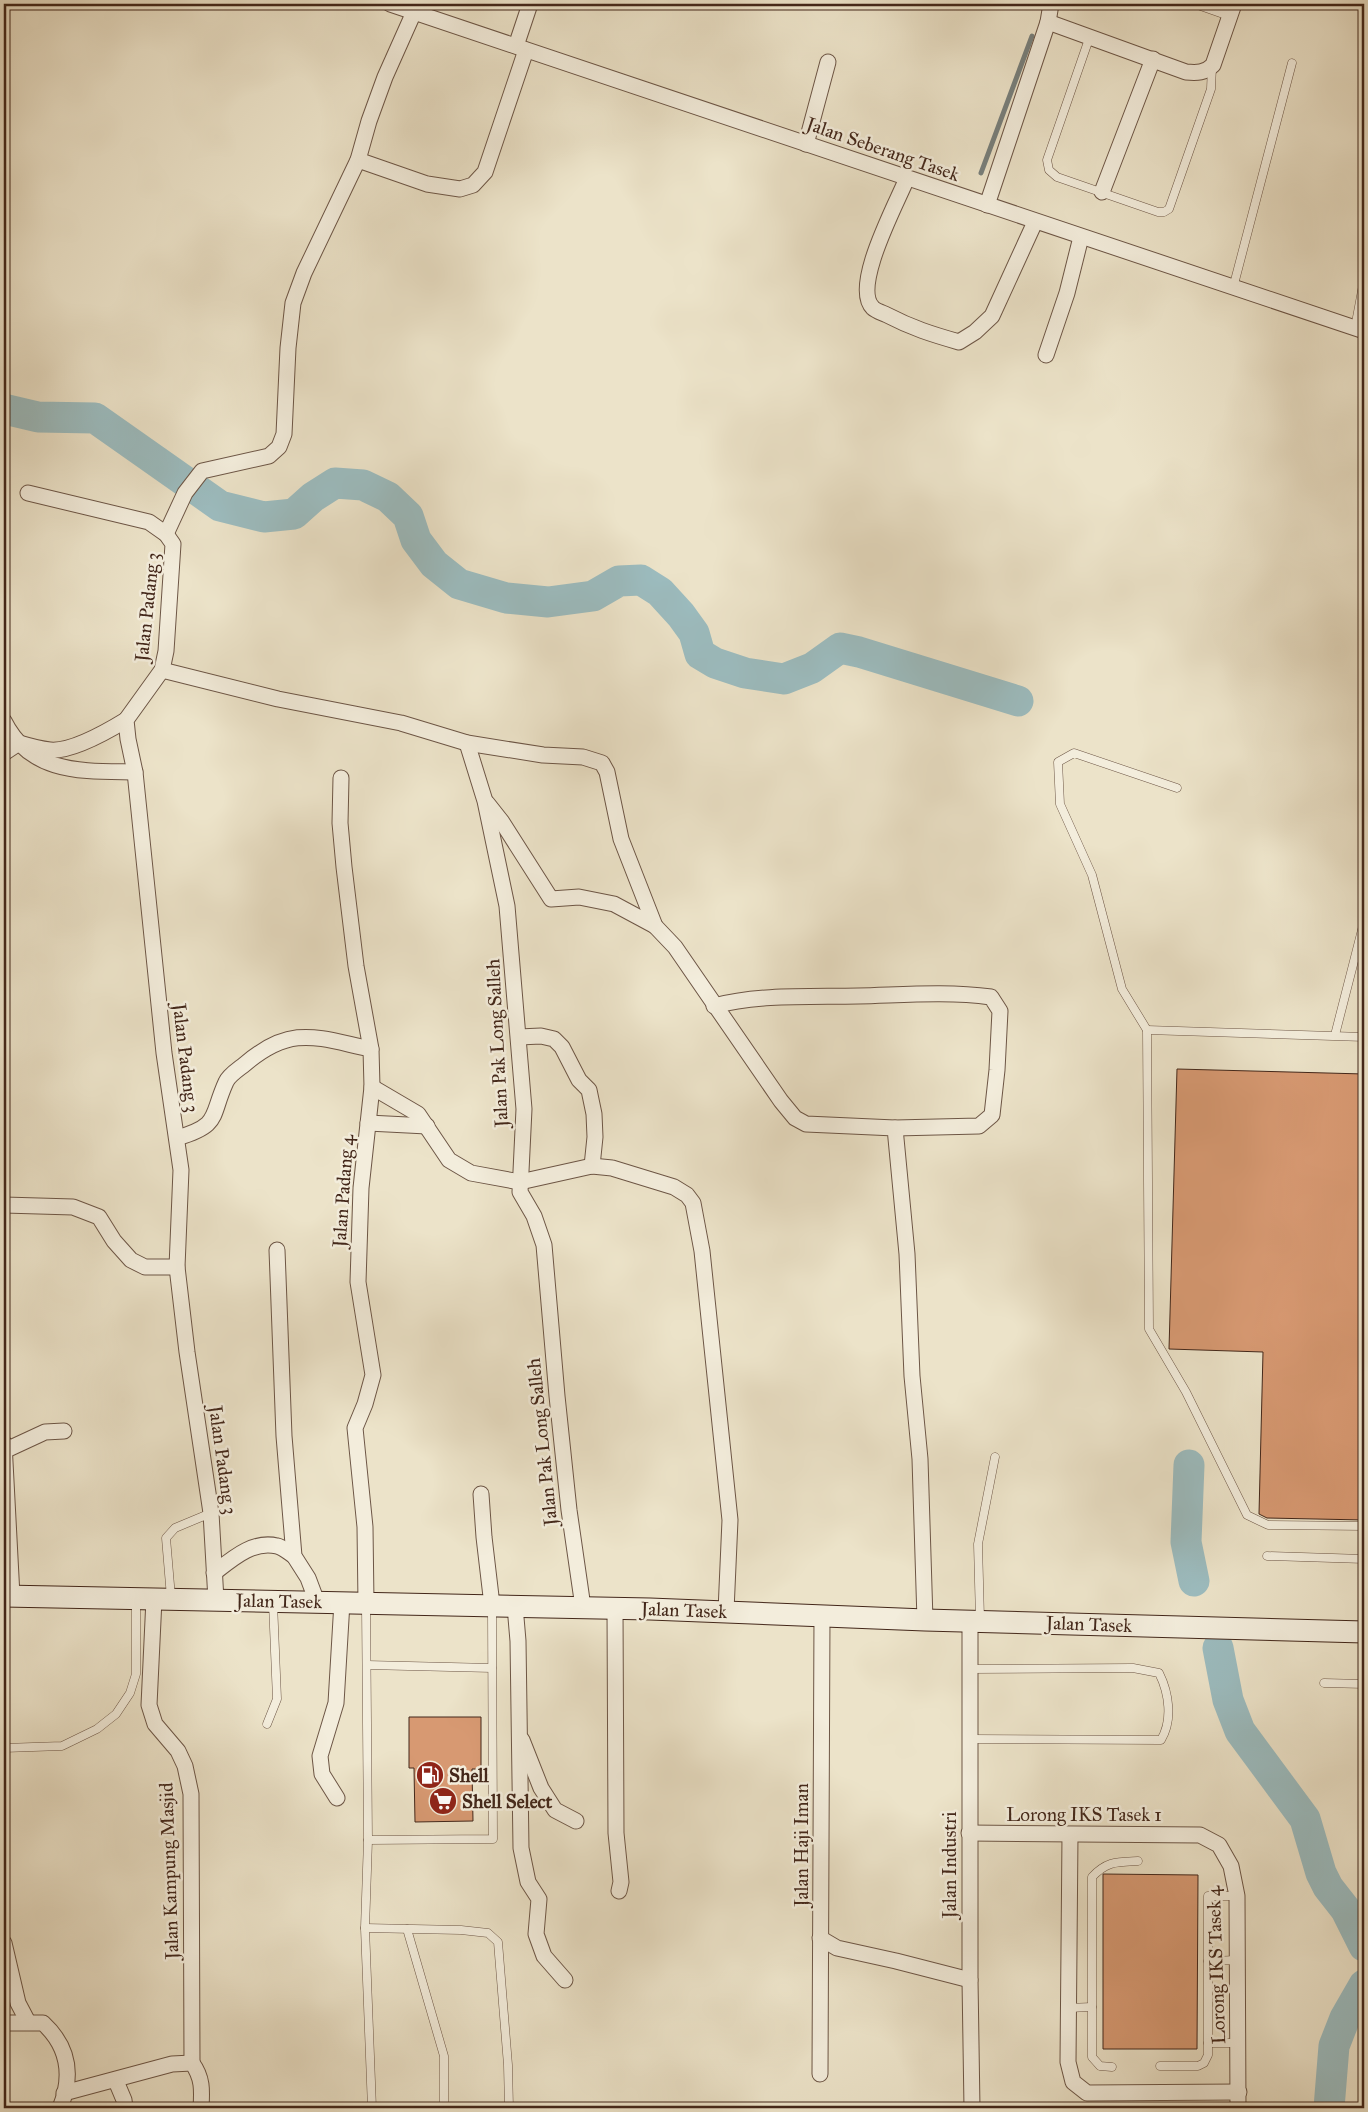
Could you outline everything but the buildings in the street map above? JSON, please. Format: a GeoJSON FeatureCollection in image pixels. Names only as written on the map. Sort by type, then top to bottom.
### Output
{"type":"FeatureCollection","features":[{"type":"Feature","properties":{"kind":"main road","name":"Jalan Tasek"},"geometry":{"type":"LineString","coordinates":[[8,1596],[615,1608],[925,1620],[1364,1632]]}},
{"type":"Feature","properties":{"kind":"street","name":"Jalan Seberang Tasek"},"geometry":{"type":"LineString","coordinates":[[390,4],[1360,330]]}},
{"type":"Feature","properties":{"kind":"street"},"geometry":{"type":"LineString","coordinates":[[358,160],[428,184],[460,189],[472,185],[485,172],[521,48],[530,4]]}},
{"type":"Feature","properties":{"kind":"street"},"geometry":{"type":"LineString","coordinates":[[987,205],[1048,22],[1051,4]]}},
{"type":"Feature","properties":{"kind":"street"},"geometry":{"type":"LineString","coordinates":[[1048,22],[1186,72],[1198,73],[1208,70],[1212,64],[1232,10]]}},
{"type":"Feature","properties":{"kind":"street"},"geometry":{"type":"LineString","coordinates":[[28,493],[149,522],[166,534],[185,493],[202,470],[269,456],[279,447],[284,434],[288,348],[293,303],[304,273],[358,160],[369,121],[385,77],[414,12]]}},
{"type":"Feature","properties":{"kind":"street"},"geometry":{"type":"LineString","coordinates":[[1102,192],[1153,59]]}},
{"type":"Feature","properties":{"kind":"street"},"geometry":{"type":"LineString","coordinates":[[806,144],[828,62]]}},
{"type":"Feature","properties":{"kind":"street"},"geometry":{"type":"LineString","coordinates":[[907,178],[872,261],[866,281],[866,295],[872,307],[913,329],[959,342],[975,332],[992,316],[1035,222]]}},
{"type":"Feature","properties":{"kind":"street"},"geometry":{"type":"LineString","coordinates":[[1046,355],[1067,293],[1081,237]]}},
{"type":"Feature","properties":{"kind":"street","name":"Jalan Padang 3"},"geometry":{"type":"LineString","coordinates":[[166,534],[173,544],[166,651],[162,670],[126,720],[135,772],[164,1053],[181,1170],[177,1266],[186,1343],[211,1514],[216,1600]]}},
{"type":"Feature","properties":{"kind":"street"},"geometry":{"type":"LineString","coordinates":[[162,670],[278,699],[402,723],[467,743],[543,755],[583,758],[602,763],[607,772],[622,840],[655,926]]}},
{"type":"Feature","properties":{"kind":"street"},"geometry":{"type":"LineString","coordinates":[[4,753],[19,744],[52,750],[79,744],[105,733],[126,720]]}},
{"type":"Feature","properties":{"kind":"street"},"geometry":{"type":"LineString","coordinates":[[4,721],[19,744],[42,761],[68,769],[135,772]]}},
{"type":"Feature","properties":{"kind":"street","name":"Jalan Pak Long Salleh"},"geometry":{"type":"LineString","coordinates":[[467,743],[485,801],[507,906],[524,1109],[520,1192],[534,1216],[544,1245],[556,1396],[569,1510],[583,1608]]}},
{"type":"Feature","properties":{"kind":"street","name":"Jalan Padang 4"},"geometry":{"type":"LineString","coordinates":[[341,778],[340,822],[344,867],[356,966],[371,1049],[372,1087],[361,1188],[358,1282],[373,1375],[366,1404],[355,1428],[366,1527],[366,1603]]}},
{"type":"Feature","properties":{"kind":"street"},"geometry":{"type":"LineString","coordinates":[[485,801],[502,822],[551,899],[579,897],[614,904],[655,926],[675,948],[714,1006],[781,1101],[795,1118],[806,1124],[815,1125],[895,1128],[979,1126],[992,1115],[997,1070],[1000,1011],[991,997],[927,995],[779,998],[730,1002],[714,1006]]}},
{"type":"Feature","properties":{"kind":"street"},"geometry":{"type":"LineString","coordinates":[[177,1138],[197,1132],[213,1119],[226,1079],[255,1055],[282,1039],[304,1036],[371,1049]]}},
{"type":"Feature","properties":{"kind":"street"},"geometry":{"type":"LineString","coordinates":[[519,1036],[541,1036],[554,1039],[562,1047],[579,1080],[589,1090],[594,1114],[595,1137],[592,1166]]}},
{"type":"Feature","properties":{"kind":"street"},"geometry":{"type":"LineString","coordinates":[[372,1087],[418,1114],[448,1160],[471,1173],[520,1182],[592,1166],[612,1168],[674,1186],[687,1195],[694,1203],[702,1251],[730,1520],[726,1611]]}},
{"type":"Feature","properties":{"kind":"street"},"geometry":{"type":"LineString","coordinates":[[368,1123],[427,1126]]}},
{"type":"Feature","properties":{"kind":"street"},"geometry":{"type":"LineString","coordinates":[[895,1128],[907,1254],[912,1376],[920,1459],[925,1620]]}},
{"type":"Feature","properties":{"kind":"street"},"geometry":{"type":"LineString","coordinates":[[4,1205],[73,1207],[99,1218],[131,1260],[145,1267],[177,1266]]}},
{"type":"Feature","properties":{"kind":"street"},"geometry":{"type":"LineString","coordinates":[[277,1250],[284,1436],[294,1556]]}},
{"type":"Feature","properties":{"kind":"street"},"geometry":{"type":"LineString","coordinates":[[8,1596],[4,1447],[45,1432],[64,1431]]}},
{"type":"Feature","properties":{"kind":"street"},"geometry":{"type":"LineString","coordinates":[[481,1494],[492,1605]]}},
{"type":"Feature","properties":{"kind":"street"},"geometry":{"type":"LineString","coordinates":[[214,1573],[240,1554],[259,1546],[278,1546],[294,1556],[308,1578],[317,1602]]}},
{"type":"Feature","properties":{"kind":"street","name":"Jalan Kampung Masjid"},"geometry":{"type":"LineString","coordinates":[[154,1599],[149,1705],[155,1724],[178,1751],[185,1766],[191,1794],[192,2063]]}},
{"type":"Feature","properties":{"kind":"street"},"geometry":{"type":"LineString","coordinates":[[337,1798],[322,1774],[320,1756],[336,1704],[342,1602]]}},
{"type":"Feature","properties":{"kind":"street"},"geometry":{"type":"LineString","coordinates":[[515,1606],[518,1641],[521,1848],[528,1882],[539,1899],[536,1934],[544,1956],[565,1980]]}},
{"type":"Feature","properties":{"kind":"street"},"geometry":{"type":"LineString","coordinates":[[615,1608],[616,1833],[621,1882],[619,1891]]}},
{"type":"Feature","properties":{"kind":"street","name":"Jalan Haji Iman"},"geometry":{"type":"LineString","coordinates":[[820,2074],[822,1616]]}},
{"type":"Feature","properties":{"kind":"street","name":"Jalan Industri"},"geometry":{"type":"LineString","coordinates":[[972,2108],[969,1833],[970,1669],[975,1621]]}},
{"type":"Feature","properties":{"kind":"street"},"geometry":{"type":"LineString","coordinates":[[518,1732],[541,1788],[555,1810],[576,1820]]}},
{"type":"Feature","properties":{"kind":"street","name":"Lorong IKS Tasek 1"},"geometry":{"type":"LineString","coordinates":[[969,1833],[1070,1835],[1200,1834]]}},
{"type":"Feature","properties":{"kind":"street","name":"Lorong IKS Tasek 4"},"geometry":{"type":"LineString","coordinates":[[1200,1834],[1219,1845],[1231,1866],[1236,1896],[1238,2108]]}},
{"type":"Feature","properties":{"kind":"street"},"geometry":{"type":"LineString","coordinates":[[1070,1835],[1067,2008],[1068,2062],[1073,2082],[1087,2093],[1238,2092]]}},
{"type":"Feature","properties":{"kind":"street"},"geometry":{"type":"LineString","coordinates":[[820,1938],[837,1948],[970,1980]]}},
{"type":"Feature","properties":{"kind":"street"},"geometry":{"type":"LineString","coordinates":[[4,1943],[18,2003],[28,2022]]}},
{"type":"Feature","properties":{"kind":"street"},"geometry":{"type":"LineString","coordinates":[[4,2023],[43,2023],[55,2034],[66,2056],[68,2081],[60,2108]]}},
{"type":"Feature","properties":{"kind":"street"},"geometry":{"type":"LineString","coordinates":[[64,2094],[172,2064],[192,2063],[199,2072],[202,2084],[202,2108]]}},
{"type":"Feature","properties":{"kind":"street"},"geometry":{"type":"LineString","coordinates":[[116,2081],[125,2108]]}},
{"type":"Feature","properties":{"kind":"lane"},"geometry":{"type":"LineString","coordinates":[[1195,4],[1232,10]]}},
{"type":"Feature","properties":{"kind":"lane"},"geometry":{"type":"LineString","coordinates":[[1090,36],[1048,160],[1049,170],[1057,177],[1158,212],[1164,212],[1169,209],[1211,89],[1212,64]]}},
{"type":"Feature","properties":{"kind":"lane"},"geometry":{"type":"LineString","coordinates":[[1233,288],[1292,63]]}},
{"type":"Feature","properties":{"kind":"lane"},"geometry":{"type":"LineString","coordinates":[[1360,330],[1364,280]]}},
{"type":"Feature","properties":{"kind":"lane"},"geometry":{"type":"LineString","coordinates":[[1177,788],[1074,753],[1058,762],[1060,804],[1092,875],[1122,989],[1147,1030],[1149,1329],[1186,1392],[1247,1515],[1268,1525],[1364,1526]]}},
{"type":"Feature","properties":{"kind":"lane"},"geometry":{"type":"LineString","coordinates":[[1335,1035],[1364,922]]}},
{"type":"Feature","properties":{"kind":"lane"},"geometry":{"type":"LineString","coordinates":[[1147,1030],[1364,1037]]}},
{"type":"Feature","properties":{"kind":"lane"},"geometry":{"type":"LineString","coordinates":[[975,1621],[978,1544],[995,1457]]}},
{"type":"Feature","properties":{"kind":"lane"},"geometry":{"type":"LineString","coordinates":[[4,1748],[62,1746],[97,1729],[116,1714],[130,1693],[136,1674],[166,1538],[175,1528],[211,1514]]}},
{"type":"Feature","properties":{"kind":"lane"},"geometry":{"type":"LineString","coordinates":[[1267,1556],[1364,1559]]}},
{"type":"Feature","properties":{"kind":"lane"},"geometry":{"type":"LineString","coordinates":[[267,1724],[276,1699],[272,1601]]}},
{"type":"Feature","properties":{"kind":"lane"},"geometry":{"type":"LineString","coordinates":[[366,1603],[368,1840],[365,1928],[372,2108]]}},
{"type":"Feature","properties":{"kind":"lane"},"geometry":{"type":"LineString","coordinates":[[368,1840],[493,1839],[492,1605]]}},
{"type":"Feature","properties":{"kind":"lane"},"geometry":{"type":"LineString","coordinates":[[367,1665],[492,1668]]}},
{"type":"Feature","properties":{"kind":"lane"},"geometry":{"type":"LineString","coordinates":[[970,1669],[1133,1668],[1159,1672],[1165,1685],[1169,1713],[1167,1731],[1161,1740],[970,1738]]}},
{"type":"Feature","properties":{"kind":"lane"},"geometry":{"type":"LineString","coordinates":[[1324,1683],[1364,1684]]}},
{"type":"Feature","properties":{"kind":"lane"},"geometry":{"type":"LineString","coordinates":[[1112,2067],[1100,2066],[1092,2057],[1092,1877],[1103,1866],[1116,1862],[1138,1861]]}},
{"type":"Feature","properties":{"kind":"lane"},"geometry":{"type":"LineString","coordinates":[[1160,2066],[1198,2066],[1204,2063],[1208,2055],[1208,1896],[1236,1896]]}},
{"type":"Feature","properties":{"kind":"lane"},"geometry":{"type":"LineString","coordinates":[[365,1928],[461,1930],[488,1933],[498,1942],[508,2066],[509,2108]]}},
{"type":"Feature","properties":{"kind":"lane"},"geometry":{"type":"LineString","coordinates":[[407,1929],[444,2056],[444,2108]]}},
{"type":"Feature","properties":{"kind":"lane"},"geometry":{"type":"LineString","coordinates":[[1208,1961],[1238,1960]]}},
{"type":"Feature","properties":{"kind":"lane"},"geometry":{"type":"LineString","coordinates":[[1067,2008],[1092,2007]]}},
{"type":"Feature","properties":{"kind":"lane"},"geometry":{"type":"LineString","coordinates":[[1208,2043],[1238,2043]]}},
{"type":"Feature","properties":{"kind":"waterway"},"geometry":{"type":"LineString","coordinates":[[981,173],[1032,36]]}},
{"type":"Feature","properties":{"kind":"waterway"},"geometry":{"type":"LineString","coordinates":[[4,409],[38,417],[95,418],[220,506],[264,517],[294,514],[313,497],[335,483],[363,485],[388,497],[408,516],[416,540],[434,564],[459,584],[506,598],[548,602],[593,596],[619,581],[641,580],[660,592],[681,615],[694,633],[700,654],[715,663],[745,673],[784,679],[812,668],[840,648],[859,652],[1018,701]]}},
{"type":"Feature","properties":{"kind":"waterway"},"geometry":{"type":"LineString","coordinates":[[1189,1465],[1186,1542],[1194,1581]]}},
{"type":"Feature","properties":{"kind":"waterway"},"geometry":{"type":"LineString","coordinates":[[1218,1648],[1228,1700],[1240,1731],[1305,1819],[1321,1873],[1328,1887],[1346,1910],[1364,1946]]}},
{"type":"Feature","properties":{"kind":"waterway"},"geometry":{"type":"LineString","coordinates":[[1329,2108],[1334,2046],[1345,2018],[1364,1985]]}},
{"type":"Feature","properties":{"kind":"place","name":"Shell"},"geometry":{"type":"Point","coordinates":[430,1775]}},
{"type":"Feature","properties":{"kind":"place","name":"Shell Select"},"geometry":{"type":"Point","coordinates":[443,1801]}}]}
